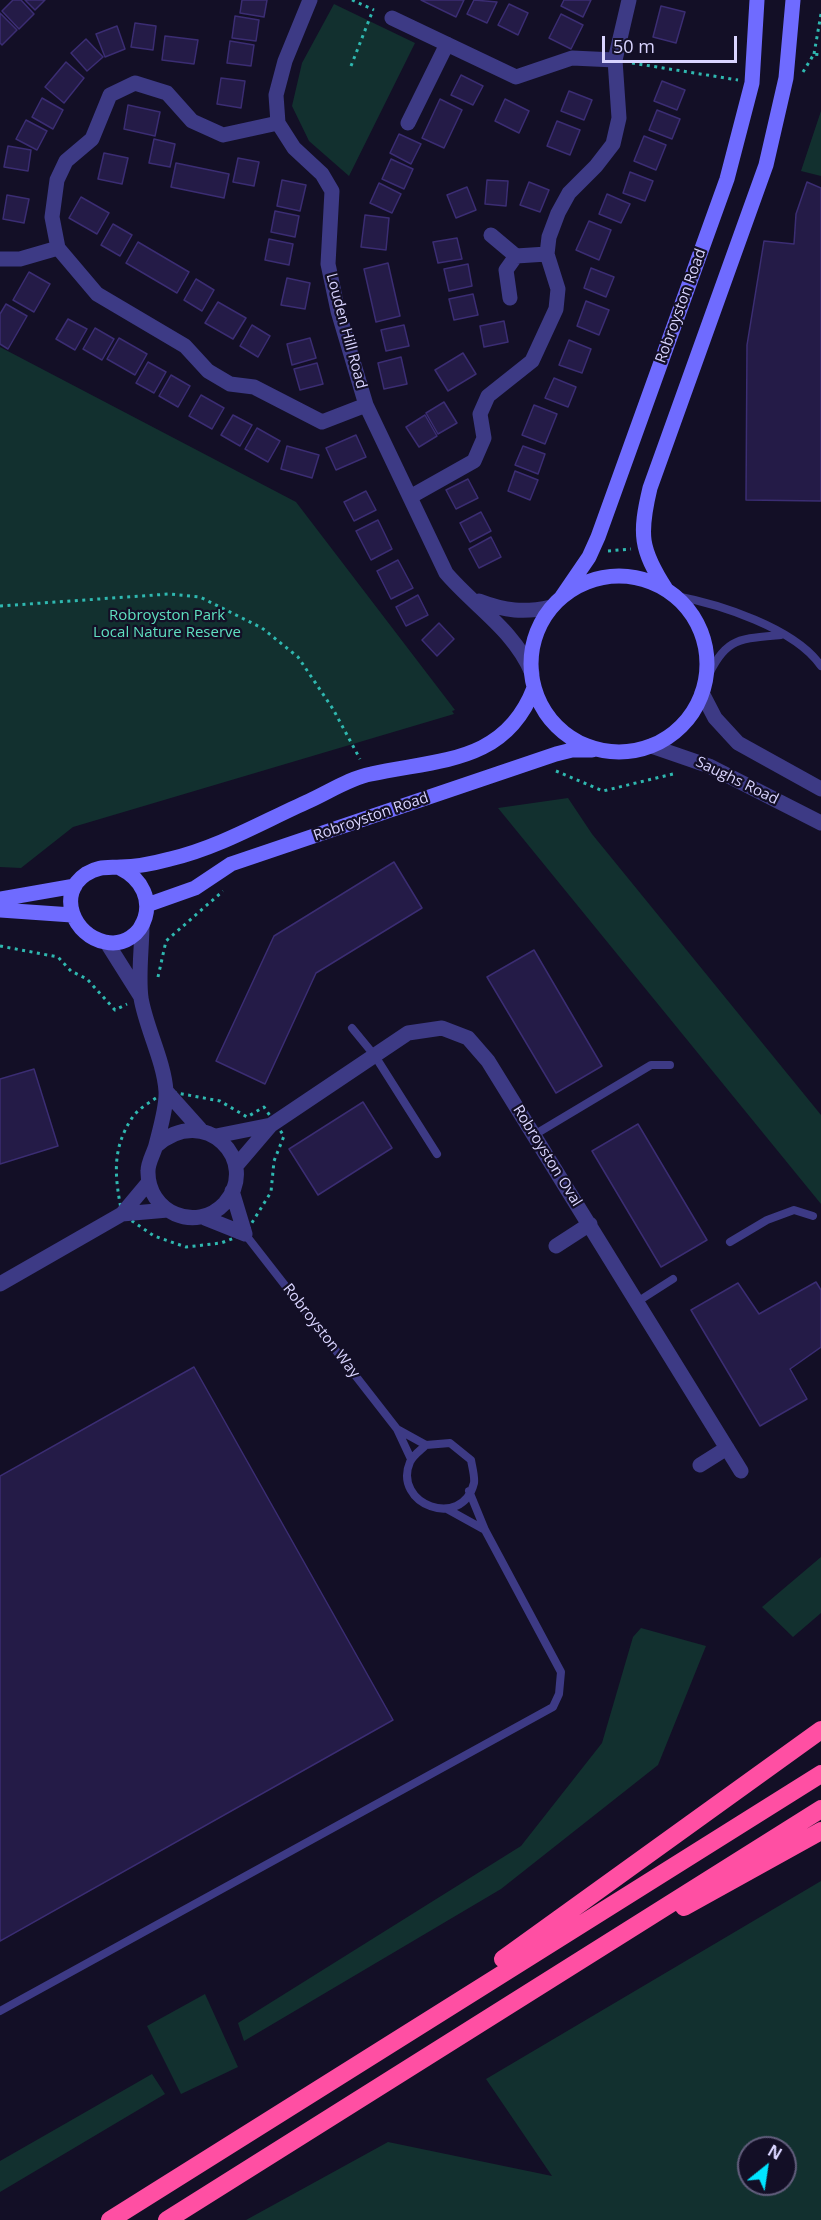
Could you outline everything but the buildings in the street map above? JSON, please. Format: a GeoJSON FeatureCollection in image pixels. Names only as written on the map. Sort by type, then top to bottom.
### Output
{"type":"FeatureCollection","features":[{"type":"Feature","properties":{"kind":"highway"},"geometry":{"type":"LineString","coordinates":[[378,2051],[821,1730]]}},
{"type":"Feature","properties":{"kind":"highway"},"geometry":{"type":"LineString","coordinates":[[110,2220],[821,1774]]}},
{"type":"Feature","properties":{"kind":"highway"},"geometry":{"type":"LineString","coordinates":[[166,2220],[821,1809]]}},
{"type":"Feature","properties":{"kind":"highway"},"geometry":{"type":"LineString","coordinates":[[513,2002],[821,1831]]}},
{"type":"Feature","properties":{"kind":"main road","name":"Robroyston Road"},"geometry":{"type":"LineString","coordinates":[[556,602],[591,552],[609,510],[727,179],[752,82],[757,0]]}},
{"type":"Feature","properties":{"kind":"main road"},"geometry":{"type":"LineString","coordinates":[[671,593],[636,577],[596,578],[576,587],[556,602],[537,632],[531,658],[533,680],[547,713],[564,733],[585,745],[601,750],[629,751],[651,746],[670,735],[688,720],[704,688],[705,646],[694,617],[651,567],[641,529],[650,488],[766,165],[786,78],[793,0]]}},
{"type":"Feature","properties":{"kind":"main road"},"geometry":{"type":"LineString","coordinates":[[120,868],[140,883],[147,905],[142,924],[134,934],[119,942],[106,943],[88,937],[78,928],[72,915],[71,902],[75,886],[84,876],[98,868],[120,868],[171,859],[221,841],[368,774],[466,756],[486,746],[523,711],[533,680]]}},
{"type":"Feature","properties":{"kind":"main road","name":"Robroyston Road"},"geometry":{"type":"LineString","coordinates":[[147,905],[195,888],[231,864],[556,754],[572,750],[601,750]]}},
{"type":"Feature","properties":{"kind":"main road"},"geometry":{"type":"LineString","coordinates":[[0,899],[75,886]]}},
{"type":"Feature","properties":{"kind":"main road"},"geometry":{"type":"LineString","coordinates":[[0,910],[72,915]]}},
{"type":"Feature","properties":{"kind":"street","name":"Louden Hill Road"},"geometry":{"type":"LineString","coordinates":[[310,0],[285,61],[276,95],[278,123],[294,148],[322,174],[332,191],[328,264],[338,311],[366,405],[446,573],[465,595],[512,638],[523,653],[533,680]]}},
{"type":"Feature","properties":{"kind":"street"},"geometry":{"type":"LineString","coordinates":[[410,497],[474,461],[484,438],[480,414],[488,396],[532,361],[555,309],[558,289],[547,254],[558,213],[569,193],[613,144],[619,118],[615,60],[629,0]]}},
{"type":"Feature","properties":{"kind":"street"},"geometry":{"type":"LineString","coordinates":[[392,18],[516,77],[572,58],[615,60]]}},
{"type":"Feature","properties":{"kind":"street"},"geometry":{"type":"LineString","coordinates":[[408,123],[447,44]]}},
{"type":"Feature","properties":{"kind":"street"},"geometry":{"type":"LineString","coordinates":[[278,123],[223,135],[192,121],[167,93],[135,83],[110,94],[92,139],[66,161],[57,180],[52,217],[58,248],[97,294],[185,346],[208,371],[230,384],[254,387],[322,422],[366,405]]}},
{"type":"Feature","properties":{"kind":"street"},"geometry":{"type":"LineString","coordinates":[[491,235],[516,256],[547,254]]}},
{"type":"Feature","properties":{"kind":"street"},"geometry":{"type":"LineString","coordinates":[[0,259],[20,259],[58,248]]}},
{"type":"Feature","properties":{"kind":"street"},"geometry":{"type":"LineString","coordinates":[[510,298],[506,270],[516,256]]}},
{"type":"Feature","properties":{"kind":"street","name":"Louden Hill Road"},"geometry":{"type":"LineString","coordinates":[[465,595],[501,610],[517,612],[556,602]]}},
{"type":"Feature","properties":{"kind":"street","name":"Saughs Road"},"geometry":{"type":"LineString","coordinates":[[704,688],[715,718],[738,743],[821,789]]}},
{"type":"Feature","properties":{"kind":"street","name":"Saughs Road"},"geometry":{"type":"LineString","coordinates":[[651,746],[709,766],[821,823]]}},
{"type":"Feature","properties":{"kind":"street"},"geometry":{"type":"LineString","coordinates":[[142,924],[141,997],[166,1091],[156,1146],[147,1167],[148,1183],[157,1201],[168,1210],[187,1217],[205,1218],[245,1234]]}},
{"type":"Feature","properties":{"kind":"street"},"geometry":{"type":"LineString","coordinates":[[106,943],[141,997]]}},
{"type":"Feature","properties":{"kind":"street","name":"Robroyston Oval"},"geometry":{"type":"LineString","coordinates":[[272,1124],[408,1033],[442,1028],[468,1038],[488,1061],[741,1472]]}},
{"type":"Feature","properties":{"kind":"street"},"geometry":{"type":"LineString","coordinates":[[166,1091],[200,1129],[216,1136],[228,1148],[236,1166]]}},
{"type":"Feature","properties":{"kind":"street"},"geometry":{"type":"LineString","coordinates":[[216,1136],[272,1124]]}},
{"type":"Feature","properties":{"kind":"street"},"geometry":{"type":"LineString","coordinates":[[205,1218],[224,1203],[232,1191],[236,1166],[272,1124]]}},
{"type":"Feature","properties":{"kind":"street"},"geometry":{"type":"LineString","coordinates":[[156,1146],[176,1131],[200,1129]]}},
{"type":"Feature","properties":{"kind":"street"},"geometry":{"type":"LineString","coordinates":[[0,1284],[122,1214],[148,1183]]}},
{"type":"Feature","properties":{"kind":"street"},"geometry":{"type":"LineString","coordinates":[[232,1191],[245,1234]]}},
{"type":"Feature","properties":{"kind":"street"},"geometry":{"type":"LineString","coordinates":[[122,1214],[168,1210]]}},
{"type":"Feature","properties":{"kind":"street"},"geometry":{"type":"LineString","coordinates":[[556,1246],[590,1224]]}},
{"type":"Feature","properties":{"kind":"street"},"geometry":{"type":"LineString","coordinates":[[700,1465],[727,1448]]}},
{"type":"Feature","properties":{"kind":"lane"},"geometry":{"type":"LineString","coordinates":[[671,593],[744,615],[781,634],[808,652],[821,666]]}},
{"type":"Feature","properties":{"kind":"lane"},"geometry":{"type":"LineString","coordinates":[[704,688],[715,662],[739,638],[781,634]]}},
{"type":"Feature","properties":{"kind":"lane"},"geometry":{"type":"LineString","coordinates":[[352,1028],[375,1056],[437,1154]]}},
{"type":"Feature","properties":{"kind":"lane"},"geometry":{"type":"LineString","coordinates":[[534,1135],[651,1065],[670,1065]]}},
{"type":"Feature","properties":{"kind":"lane"},"geometry":{"type":"LineString","coordinates":[[729,1242],[767,1220],[794,1210],[813,1216]]}},
{"type":"Feature","properties":{"kind":"lane","name":"Robroyston Way"},"geometry":{"type":"LineString","coordinates":[[245,1234],[397,1429],[411,1460],[407,1474],[410,1490],[431,1508],[447,1509]]}},
{"type":"Feature","properties":{"kind":"lane"},"geometry":{"type":"LineString","coordinates":[[638,1302],[673,1279]]}},
{"type":"Feature","properties":{"kind":"lane","name":"Robroyston Way"},"geometry":{"type":"LineString","coordinates":[[397,1429],[426,1445],[450,1443],[471,1460],[474,1482],[469,1491]]}},
{"type":"Feature","properties":{"kind":"lane"},"geometry":{"type":"LineString","coordinates":[[411,1460],[426,1445]]}},
{"type":"Feature","properties":{"kind":"lane"},"geometry":{"type":"LineString","coordinates":[[447,1509],[464,1501],[469,1491]]}},
{"type":"Feature","properties":{"kind":"lane"},"geometry":{"type":"LineString","coordinates":[[0,2011],[553,1707],[559,1694],[561,1672],[485,1530],[469,1491]]}},
{"type":"Feature","properties":{"kind":"lane"},"geometry":{"type":"LineString","coordinates":[[447,1509],[485,1530]]}},
{"type":"Feature","properties":{"kind":"path"},"geometry":{"type":"LineString","coordinates":[[352,0],[392,18]]}},
{"type":"Feature","properties":{"kind":"path"},"geometry":{"type":"LineString","coordinates":[[351,66],[373,10]]}},
{"type":"Feature","properties":{"kind":"path"},"geometry":{"type":"LineString","coordinates":[[786,78],[798,80],[814,54],[821,14]]}},
{"type":"Feature","properties":{"kind":"path"},"geometry":{"type":"LineString","coordinates":[[814,54],[821,55]]}},
{"type":"Feature","properties":{"kind":"path"},"geometry":{"type":"LineString","coordinates":[[615,60],[752,82]]}},
{"type":"Feature","properties":{"kind":"path"},"geometry":{"type":"LineString","coordinates":[[591,552],[645,548]]}},
{"type":"Feature","properties":{"kind":"path"},"geometry":{"type":"LineString","coordinates":[[0,606],[169,594],[201,597],[262,628],[298,657],[333,709],[368,774]]}},
{"type":"Feature","properties":{"kind":"path"},"geometry":{"type":"LineString","coordinates":[[546,767],[603,791],[676,773],[686,776]]}},
{"type":"Feature","properties":{"kind":"path"},"geometry":{"type":"LineString","coordinates":[[0,946],[58,957],[71,971],[87,979],[115,1010],[154,992],[165,941],[228,887]]}},
{"type":"Feature","properties":{"kind":"path"},"geometry":{"type":"LineString","coordinates":[[247,1117],[220,1101],[166,1091],[133,1116],[115,1155],[122,1214],[154,1236],[186,1247],[221,1243],[245,1234],[271,1192],[274,1161],[284,1136],[272,1124]]}},
{"type":"Feature","properties":{"kind":"green space"},"geometry":{"type":"Polygon","coordinates":[[[334,4],[415,43],[349,176],[309,141],[292,106],[302,63],[334,4]]]}},
{"type":"Feature","properties":{"kind":"green space"},"geometry":{"type":"Polygon","coordinates":[[[821,111],[821,176],[801,171],[821,111]]]}},
{"type":"Feature","properties":{"kind":"green space","name":"Robroyston Park Local Nature Reserve"},"geometry":{"type":"Polygon","coordinates":[[[0,347],[296,502],[455,710],[452,711],[454,714],[73,827],[21,868],[0,867],[0,347]]]}},
{"type":"Feature","properties":{"kind":"green space"},"geometry":{"type":"Polygon","coordinates":[[[568,798],[592,834],[821,1115],[821,1204],[498,808],[568,798]]]}},
{"type":"Feature","properties":{"kind":"green space"},"geometry":{"type":"Polygon","coordinates":[[[821,1557],[821,1613],[793,1637],[762,1607],[821,1557]]]}},
{"type":"Feature","properties":{"kind":"green space"},"geometry":{"type":"Polygon","coordinates":[[[641,1628],[706,1646],[658,1765],[501,1889],[244,2041],[238,2023],[521,1846],[602,1743],[633,1637],[641,1628]]]}},
{"type":"Feature","properties":{"kind":"green space"},"geometry":{"type":"Polygon","coordinates":[[[821,1881],[821,2220],[246,2220],[388,2142],[552,2176],[486,2079],[821,1881]]]}},
{"type":"Feature","properties":{"kind":"green space"},"geometry":{"type":"Polygon","coordinates":[[[205,1994],[238,2067],[181,2094],[147,2026],[205,1994]]]}},
{"type":"Feature","properties":{"kind":"green space"},"geometry":{"type":"Polygon","coordinates":[[[152,2074],[165,2094],[0,2192],[0,2161],[152,2074]]]}}]}
